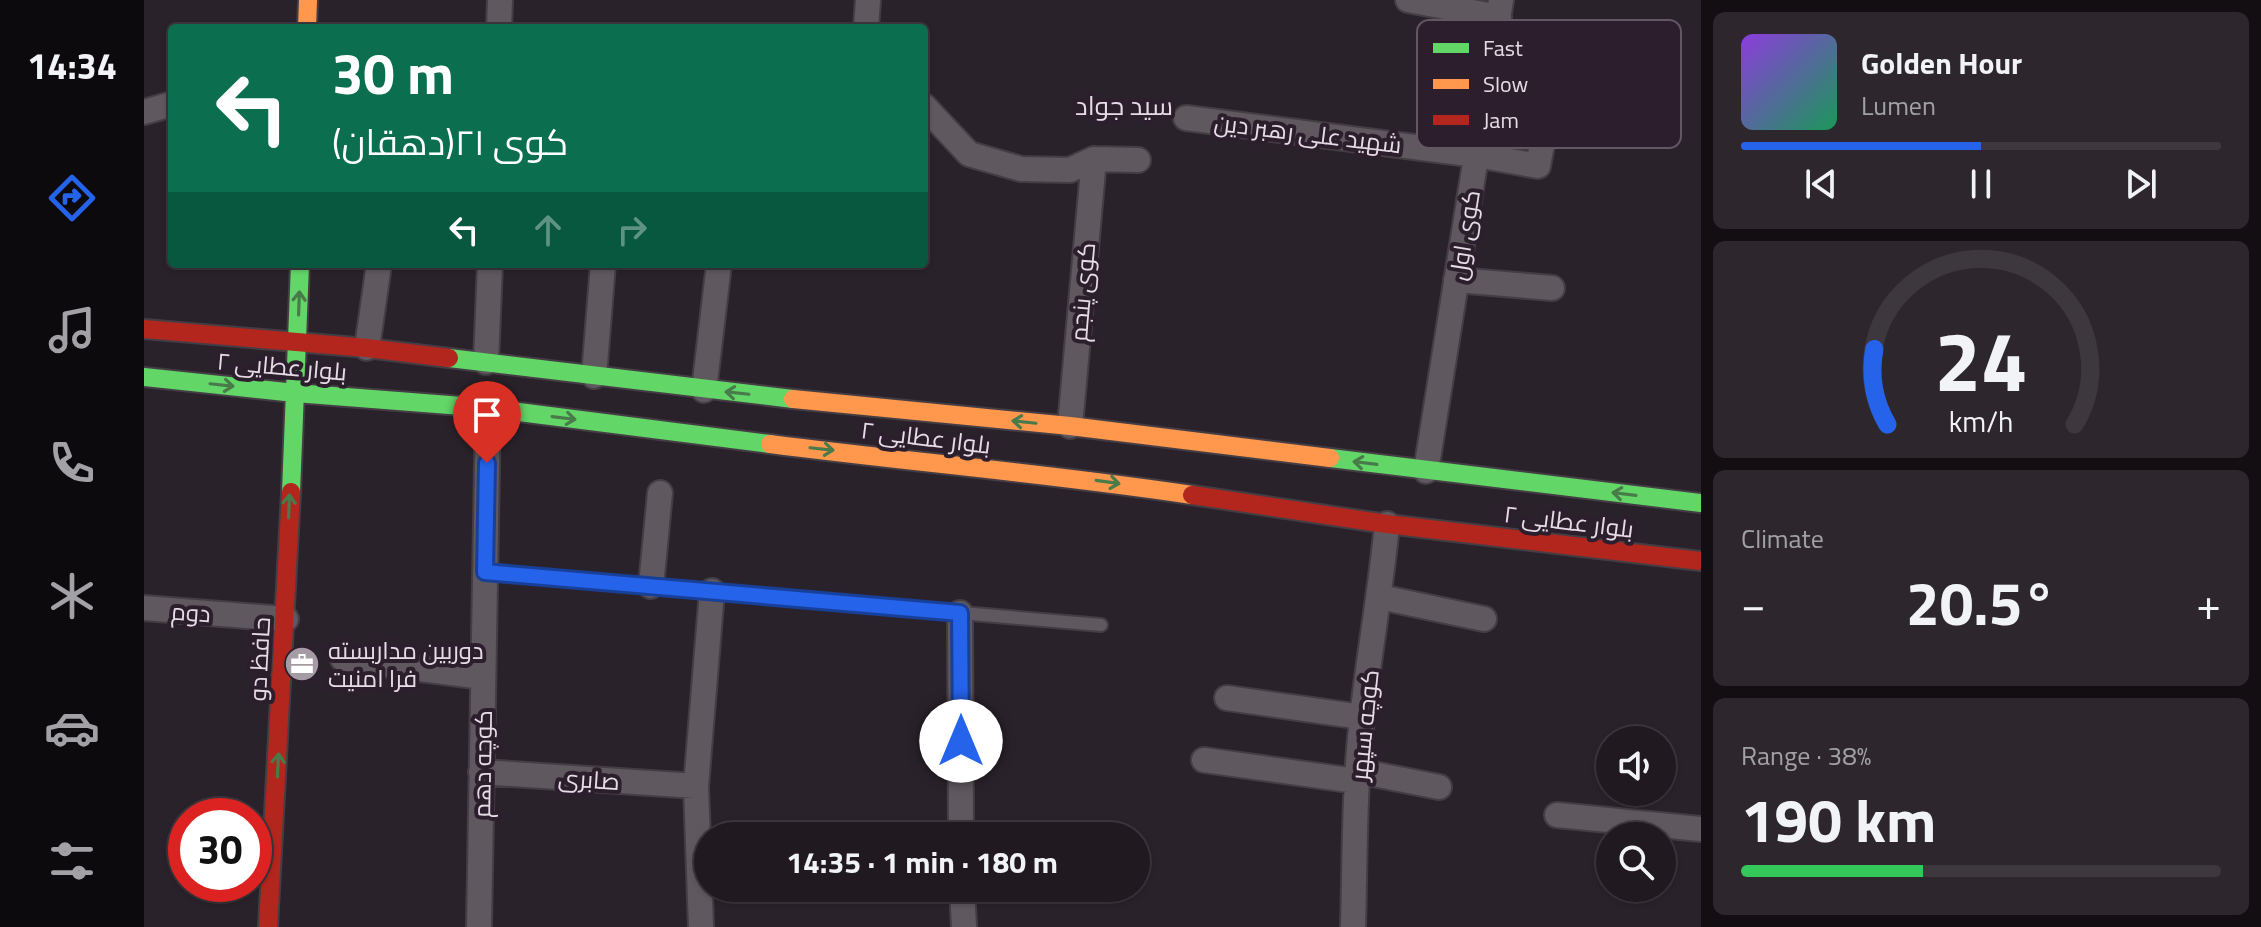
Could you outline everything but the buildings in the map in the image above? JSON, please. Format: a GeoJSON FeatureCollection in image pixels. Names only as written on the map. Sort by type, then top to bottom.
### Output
{"type":"FeatureCollection","features":[{"type":"Feature","properties":{"kind":"street"},"geometry":{"type":"LineString","coordinates":[[307,24],[308,0]]}},
{"type":"Feature","properties":{"kind":"street"},"geometry":{"type":"LineString","coordinates":[[499,24],[500,0]]}},
{"type":"Feature","properties":{"kind":"street"},"geometry":{"type":"LineString","coordinates":[[866,24],[868,0]]}},
{"type":"Feature","properties":{"kind":"street"},"geometry":{"type":"LineString","coordinates":[[1408,0],[1500,8]]}},
{"type":"Feature","properties":{"kind":"street"},"geometry":{"type":"LineString","coordinates":[[144,112],[168,105]]}},
{"type":"Feature","properties":{"kind":"street"},"geometry":{"type":"LineString","coordinates":[[928,110],[969,154],[1021,169],[1070,170],[1094,159],[1138,160]]}},
{"type":"Feature","properties":{"kind":"street","name":"شهید علی رهبر دین"},"geometry":{"type":"LineString","coordinates":[[1186,118],[1417,147]]}},
{"type":"Feature","properties":{"kind":"street","name":"شهید علی رهبر دین"},"geometry":{"type":"LineString","coordinates":[[1422,148],[1538,166],[1541,148]]}},
{"type":"Feature","properties":{"kind":"street","name":"کوی اول"},"geometry":{"type":"LineString","coordinates":[[1426,471],[1478,148]]}},
{"type":"Feature","properties":{"kind":"street","name":"کوی پنجم"},"geometry":{"type":"LineString","coordinates":[[1070,432],[1094,159]]}},
{"type":"Feature","properties":{"kind":"street"},"geometry":{"type":"LineString","coordinates":[[298,342],[300,268]]}},
{"type":"Feature","properties":{"kind":"street"},"geometry":{"type":"LineString","coordinates":[[291,454],[318,413],[366,373],[379,268]]}},
{"type":"Feature","properties":{"kind":"street"},"geometry":{"type":"LineString","coordinates":[[486,362],[490,268]]}},
{"type":"Feature","properties":{"kind":"street"},"geometry":{"type":"LineString","coordinates":[[594,376],[603,268]]}},
{"type":"Feature","properties":{"kind":"street"},"geometry":{"type":"LineString","coordinates":[[704,390],[719,268]]}},
{"type":"Feature","properties":{"kind":"street"},"geometry":{"type":"LineString","coordinates":[[1456,280],[1552,288]]}},
{"type":"Feature","properties":{"kind":"street","name":"بلوار عطایی ۲"},"geometry":{"type":"LineString","coordinates":[[144,329],[298,342],[366,373],[383,399],[488,408],[945,466],[1070,470],[1387,524],[1701,561]]}},
{"type":"Feature","properties":{"kind":"street","name":"حافظ دو"},"geometry":{"type":"LineString","coordinates":[[268,927],[298,342]]}},
{"type":"Feature","properties":{"kind":"street","name":"بلوار عطایی ۲"},"geometry":{"type":"LineString","coordinates":[[144,377],[295,393],[366,373],[396,351],[704,390],[1701,503]]}},
{"type":"Feature","properties":{"kind":"street","name":"کوچه دهم"},"geometry":{"type":"LineString","coordinates":[[479,927],[488,408]]}},
{"type":"Feature","properties":{"kind":"street"},"geometry":{"type":"LineString","coordinates":[[651,586],[660,493]]}},
{"type":"Feature","properties":{"kind":"street","name":"کوچه سپهر"},"geometry":{"type":"LineString","coordinates":[[1353,927],[1357,776],[1387,524]]}},
{"type":"Feature","properties":{"kind":"street"},"geometry":{"type":"LineString","coordinates":[[701,927],[696,786],[712,591]]}},
{"type":"Feature","properties":{"kind":"street"},"geometry":{"type":"LineString","coordinates":[[1380,597],[1484,619]]}},
{"type":"Feature","properties":{"kind":"street","name":"دوم"},"geometry":{"type":"LineString","coordinates":[[144,608],[286,619]]}},
{"type":"Feature","properties":{"kind":"street"},"geometry":{"type":"LineString","coordinates":[[960,613],[961,822]]}},
{"type":"Feature","properties":{"kind":"street"},"geometry":{"type":"LineString","coordinates":[[343,659],[483,677]]}},
{"type":"Feature","properties":{"kind":"street"},"geometry":{"type":"LineString","coordinates":[[1227,698],[1362,717]]}},
{"type":"Feature","properties":{"kind":"street"},"geometry":{"type":"LineString","coordinates":[[1204,760],[1439,787]]}},
{"type":"Feature","properties":{"kind":"street","name":"صابری"},"geometry":{"type":"LineString","coordinates":[[481,772],[696,786]]}},
{"type":"Feature","properties":{"kind":"street"},"geometry":{"type":"LineString","coordinates":[[1557,815],[1701,829]]}},
{"type":"Feature","properties":{"kind":"street"},"geometry":{"type":"LineString","coordinates":[[963,902],[964,927]]}},
{"type":"Feature","properties":{"kind":"lane"},"geometry":{"type":"LineString","coordinates":[[485,572],[1101,625]]}},
{"type":"Feature","properties":{"kind":"traffic: fast"},"geometry":{"type":"LineString","coordinates":[[291,492],[300,268]]}},
{"type":"Feature","properties":{"kind":"traffic: fast"},"geometry":{"type":"LineString","coordinates":[[449,358],[793,399]]}},
{"type":"Feature","properties":{"kind":"traffic: fast"},"geometry":{"type":"LineString","coordinates":[[144,377],[488,408],[770,444]]}},
{"type":"Feature","properties":{"kind":"traffic: fast"},"geometry":{"type":"LineString","coordinates":[[1330,458],[1701,503]]}},
{"type":"Feature","properties":{"kind":"traffic: slow"},"geometry":{"type":"LineString","coordinates":[[307,24],[308,0]]}},
{"type":"Feature","properties":{"kind":"traffic: slow"},"geometry":{"type":"LineString","coordinates":[[793,399],[1070,426],[1330,458]]}},
{"type":"Feature","properties":{"kind":"traffic: slow"},"geometry":{"type":"LineString","coordinates":[[770,444],[1192,495]]}},
{"type":"Feature","properties":{"kind":"traffic: jam"},"geometry":{"type":"LineString","coordinates":[[144,329],[449,358]]}},
{"type":"Feature","properties":{"kind":"traffic: jam"},"geometry":{"type":"LineString","coordinates":[[268,927],[291,492]]}},
{"type":"Feature","properties":{"kind":"traffic: jam"},"geometry":{"type":"LineString","coordinates":[[1192,495],[1387,524],[1701,561]]}},
{"type":"Feature","properties":{"kind":"place","name":"دوربین مداربسته فرا امنیت"},"geometry":{"type":"Point","coordinates":[302,664]}},
{"type":"Feature","properties":{"kind":"district","name":"سید جواد"},"geometry":{"type":"Point","coordinates":[1124,105]}},
{"type":"Feature","properties":{"kind":"route"},"geometry":{"type":"LineString","coordinates":[[487,463],[485,572],[960,613],[961,741]]}}]}
